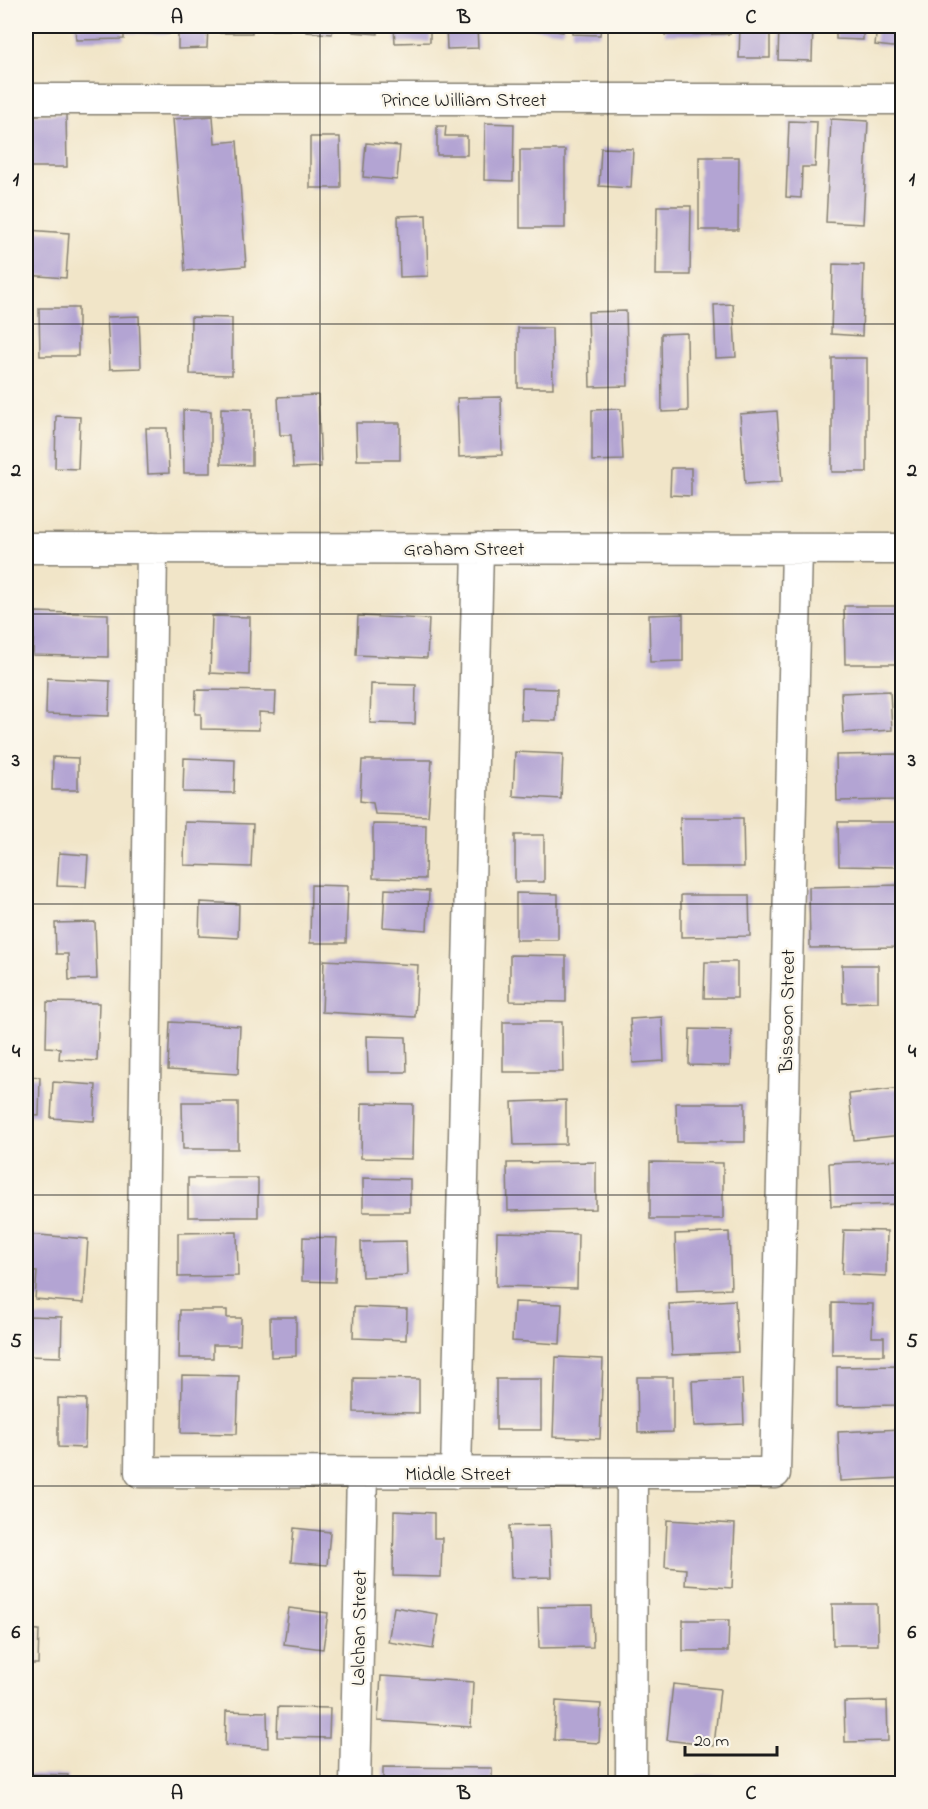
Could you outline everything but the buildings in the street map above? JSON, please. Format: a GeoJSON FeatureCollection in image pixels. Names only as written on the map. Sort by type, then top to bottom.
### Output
{"type":"FeatureCollection","features":[{"type":"Feature","properties":{"kind":"street","name":"Prince William Street"},"geometry":{"type":"LineString","coordinates":[[26,99],[903,99]]}},
{"type":"Feature","properties":{"kind":"street","name":"Graham Street"},"geometry":{"type":"LineString","coordinates":[[26,548],[903,549]]}},
{"type":"Feature","properties":{"kind":"street","name":"Middle Street"},"geometry":{"type":"LineString","coordinates":[[152,548],[140,1472],[775,1473]]}},
{"type":"Feature","properties":{"kind":"street"},"geometry":{"type":"LineString","coordinates":[[456,1473],[478,548]]}},
{"type":"Feature","properties":{"kind":"street","name":"Bissoon Street"},"geometry":{"type":"LineString","coordinates":[[775,1473],[797,549]]}},
{"type":"Feature","properties":{"kind":"street","name":"Lalchan Street"},"geometry":{"type":"LineString","coordinates":[[355,1784],[362,1473]]}},
{"type":"Feature","properties":{"kind":"street"},"geometry":{"type":"LineString","coordinates":[[631,1784],[632,1473]]}}]}
